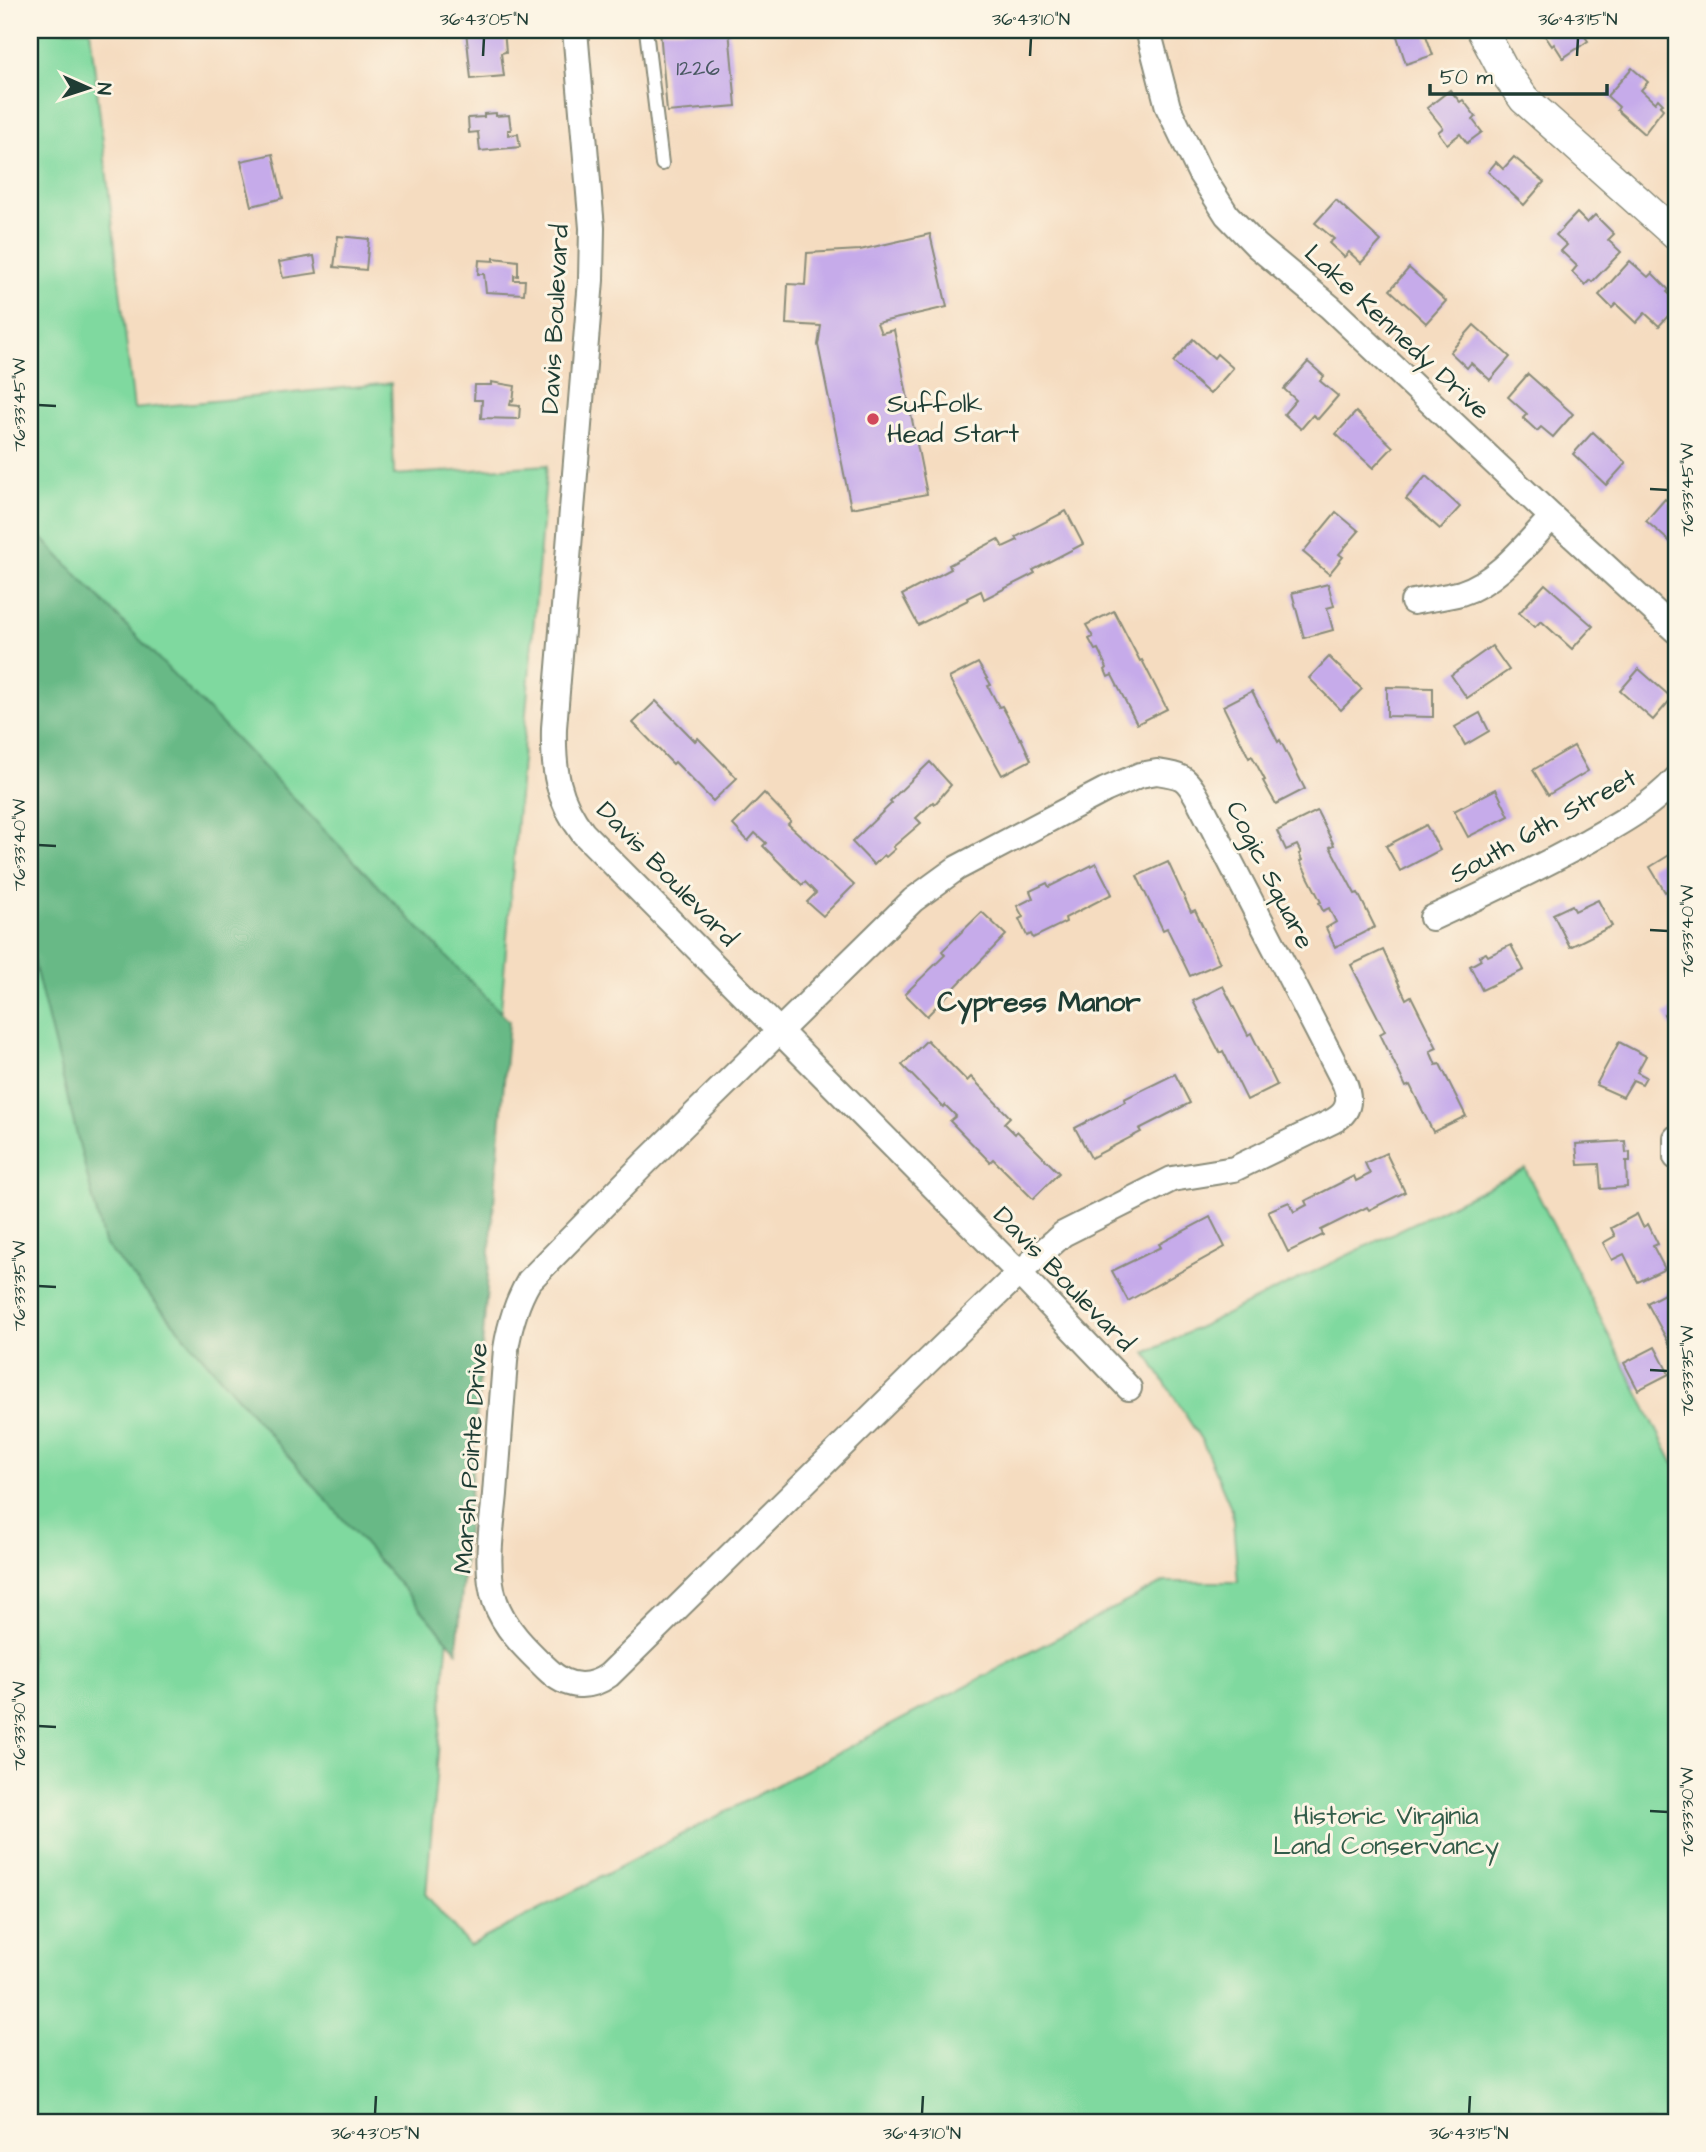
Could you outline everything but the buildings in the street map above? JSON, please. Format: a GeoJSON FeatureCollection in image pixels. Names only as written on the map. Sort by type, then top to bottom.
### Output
{"type":"FeatureCollection","features":[{"type":"Feature","properties":{"kind":"street","name":"Davis Boulevard"},"geometry":{"type":"LineString","coordinates":[[575,30],[592,228],[587,338],[554,728],[555,774],[561,795],[583,834],[1019,1273],[1129,1388]]}},
{"type":"Feature","properties":{"kind":"street","name":"Lake Kennedy Drive"},"geometry":{"type":"LineString","coordinates":[[1148,30],[1168,107],[1200,173],[1227,215],[1257,246],[1330,307],[1676,631]]}},
{"type":"Feature","properties":{"kind":"street"},"geometry":{"type":"LineString","coordinates":[[1482,30],[1502,68],[1524,99],[1676,235]]}},
{"type":"Feature","properties":{"kind":"street"},"geometry":{"type":"LineString","coordinates":[[1413,602],[1462,592],[1484,582],[1499,571],[1552,517]]}},
{"type":"Feature","properties":{"kind":"street","name":"Cogic Square"},"geometry":{"type":"LineString","coordinates":[[779,1033],[913,900],[957,868],[1105,790],[1140,775],[1157,772],[1187,780],[1344,1082],[1349,1099],[1348,1108],[1333,1121],[1234,1169],[1171,1179],[1072,1229],[1019,1273]]}},
{"type":"Feature","properties":{"kind":"street","name":"South 6th Street"},"geometry":{"type":"LineString","coordinates":[[1432,918],[1535,870],[1635,814],[1662,794],[1676,779]]}},
{"type":"Feature","properties":{"kind":"street","name":"Marsh Pointe Drive"},"geometry":{"type":"LineString","coordinates":[[779,1033],[544,1264],[517,1301],[506,1349],[490,1567],[495,1601],[502,1617],[525,1648],[550,1672],[568,1684],[590,1685],[609,1675],[1019,1273]]}},
{"type":"Feature","properties":{"kind":"street"},"geometry":{"type":"LineString","coordinates":[[1676,1138],[1676,1157]]}},
{"type":"Feature","properties":{"kind":"lane"},"geometry":{"type":"LineString","coordinates":[[646,30],[662,164]]}},
{"type":"Feature","properties":{"kind":"green space","name":"Historic Virginia Land Conservancy"},"geometry":{"type":"Polygon","coordinates":[[[30,30],[90,30],[134,409],[391,383],[394,475],[547,465],[426,1895],[469,1946],[1164,1582],[1238,1582],[1232,1510],[1202,1441],[1146,1353],[1525,1169],[1676,1468],[1676,2122],[30,2122],[30,30]]]}},
{"type":"Feature","properties":{"kind":"green space"},"geometry":{"type":"Polygon","coordinates":[[[30,526],[509,1021],[457,1651],[104,1243],[30,947],[30,526]]]}},
{"type":"Feature","properties":{"kind":"place","name":"Suffolk Head Start"},"geometry":{"type":"Point","coordinates":[873,419]}},
{"type":"Feature","properties":{"kind":"district","name":"Cypress Manor"},"geometry":{"type":"Point","coordinates":[1039,1002]}}]}
